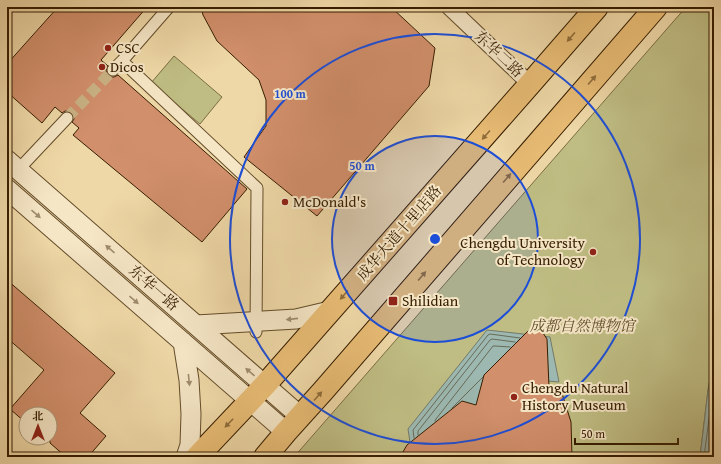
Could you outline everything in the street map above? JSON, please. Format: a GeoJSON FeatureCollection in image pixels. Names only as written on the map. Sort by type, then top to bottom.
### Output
{"type":"FeatureCollection","features":[{"type":"Feature","properties":{"kind":"main road","name":"成华大道十里店路"},"geometry":{"type":"LineString","coordinates":[[197,457],[265,385],[597,7]]}},
{"type":"Feature","properties":{"kind":"main road"},"geometry":{"type":"LineString","coordinates":[[265,457],[656,7]]}},
{"type":"Feature","properties":{"kind":"street"},"geometry":{"type":"LineString","coordinates":[[113,70],[169,7]]}},
{"type":"Feature","properties":{"kind":"street","name":"东华二路"},"geometry":{"type":"LineString","coordinates":[[449,7],[530,84]]}},
{"type":"Feature","properties":{"kind":"street"},"geometry":{"type":"LineString","coordinates":[[122,61],[257,188],[256,327]]}},
{"type":"Feature","properties":{"kind":"street"},"geometry":{"type":"LineString","coordinates":[[13,165],[67,118]]}},
{"type":"Feature","properties":{"kind":"street","name":"东华一路"},"geometry":{"type":"LineString","coordinates":[[13,165],[300,416]]}},
{"type":"Feature","properties":{"kind":"street","name":"东华一路"},"geometry":{"type":"LineString","coordinates":[[7,189],[286,432]]}},
{"type":"Feature","properties":{"kind":"street"},"geometry":{"type":"LineString","coordinates":[[196,324],[256,327],[330,311]]}},
{"type":"Feature","properties":{"kind":"street"},"geometry":{"type":"LineString","coordinates":[[182,342],[189,380],[191,414],[190,445],[186,457]]}},
{"type":"Feature","properties":{"kind":"green space","name":"成都自然博物馆"},"geometry":{"type":"Polygon","coordinates":[[[686,7],[714,7],[714,358],[708,390],[700,457],[294,457],[686,7]]]}},
{"type":"Feature","properties":{"kind":"green space"},"geometry":{"type":"Polygon","coordinates":[[[174,56],[222,97],[200,124],[151,83],[174,56]]]}},
{"type":"Feature","properties":{"kind":"water"},"geometry":{"type":"Polygon","coordinates":[[[487,330],[550,337],[559,382],[504,377],[431,451],[410,442],[408,429],[487,330]]]}},
{"type":"Feature","properties":{"kind":"water"},"geometry":{"type":"Polygon","coordinates":[[[714,358],[714,457],[700,457],[708,390],[714,358]]]}},
{"type":"Feature","properties":{"kind":"building"},"geometry":{"type":"Polygon","coordinates":[[[58,7],[147,7],[101,60],[108,66],[106,71],[108,75],[114,77],[118,75],[247,189],[202,242],[73,135],[79,128],[72,122],[74,116],[69,111],[62,113],[55,107],[42,123],[7,92],[7,64],[58,7]]]}},
{"type":"Feature","properties":{"kind":"building"},"geometry":{"type":"Polygon","coordinates":[[[201,7],[391,7],[435,48],[429,86],[317,216],[244,157],[266,126],[266,100],[259,80],[217,41],[203,15],[201,7]]]}},
{"type":"Feature","properties":{"kind":"building"},"geometry":{"type":"Polygon","coordinates":[[[7,280],[115,373],[80,413],[106,436],[88,457],[66,457],[53,446],[58,446],[58,406],[18,406],[18,416],[10,409],[44,370],[7,338],[7,280]]]}},
{"type":"Feature","properties":{"kind":"building","name":"Chengdu Natural History Museum"},"geometry":{"type":"Polygon","coordinates":[[[541,330],[547,339],[549,387],[560,387],[571,422],[572,457],[400,457],[407,445],[462,401],[476,405],[484,375],[528,331],[541,330]]]}},
{"type":"Feature","properties":{"kind":"tunnel"},"geometry":{"type":"LineString","coordinates":[[67,118],[113,70]]}},
{"type":"Feature","properties":{"kind":"place","name":"CSC"},"geometry":{"type":"Point","coordinates":[108,48]}},
{"type":"Feature","properties":{"kind":"place","name":"Dicos"},"geometry":{"type":"Point","coordinates":[102,67]}},
{"type":"Feature","properties":{"kind":"place","name":"McDonald's"},"geometry":{"type":"Point","coordinates":[285,202]}},
{"type":"Feature","properties":{"kind":"place","name":"Chengdu University of Technology"},"geometry":{"type":"Point","coordinates":[593,252]}},
{"type":"Feature","properties":{"kind":"place","name":"Shilidian"},"geometry":{"type":"Point","coordinates":[393,301]}},
{"type":"Feature","properties":{"kind":"place","name":"Chengdu Natural History Museum"},"geometry":{"type":"Point","coordinates":[514,397]}}]}
